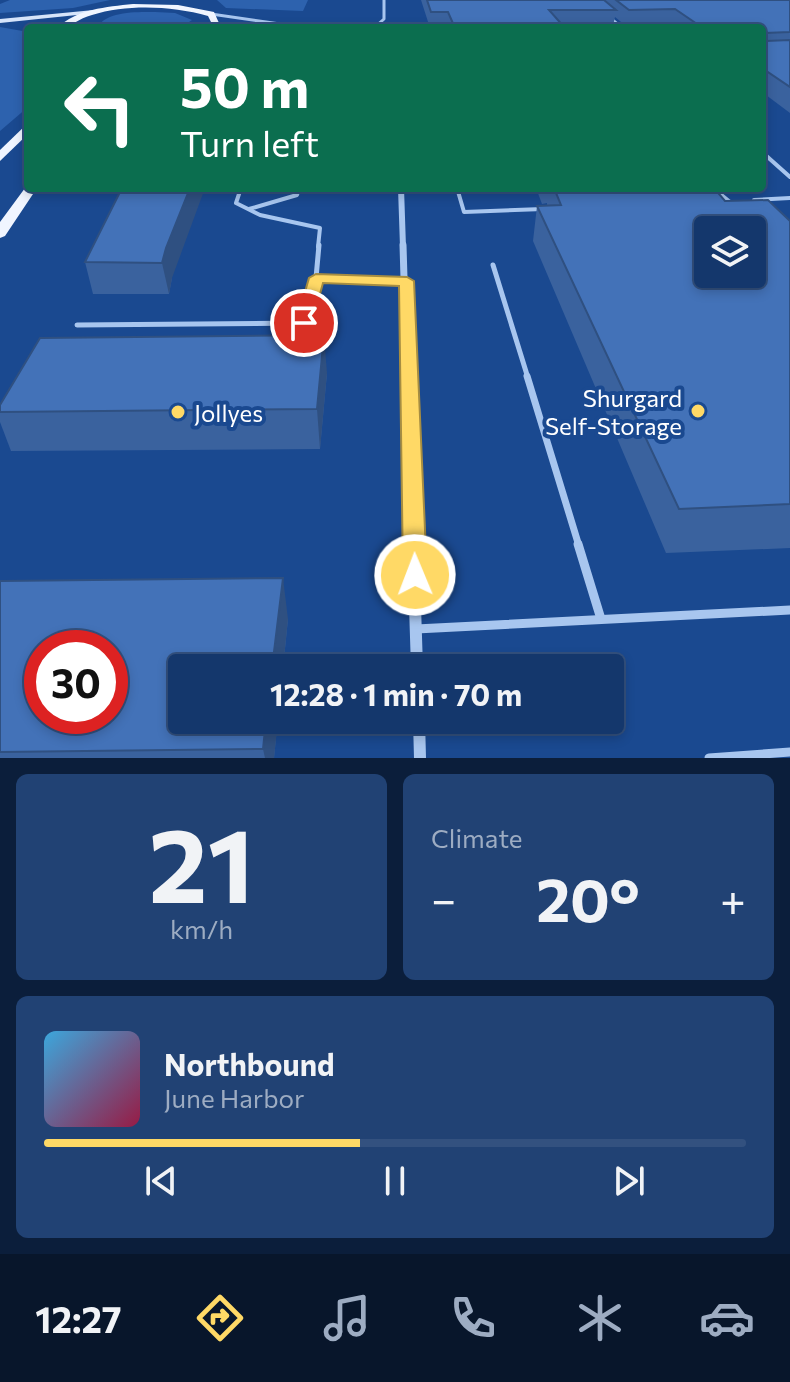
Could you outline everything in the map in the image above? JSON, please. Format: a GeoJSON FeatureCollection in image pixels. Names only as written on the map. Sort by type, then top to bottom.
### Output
{"type":"FeatureCollection","features":[{"type":"Feature","properties":{"kind":"main road"},"geometry":{"type":"LineString","coordinates":[[123,8],[144,0]]}},
{"type":"Feature","properties":{"kind":"main road"},"geometry":{"type":"LineString","coordinates":[[193,0],[207,12],[214,24]]}},
{"type":"Feature","properties":{"kind":"main road"},"geometry":{"type":"LineString","coordinates":[[67,24],[94,12],[123,8],[168,6],[207,12]]}},
{"type":"Feature","properties":{"kind":"main road"},"geometry":{"type":"LineString","coordinates":[[0,157],[24,132]]}},
{"type":"Feature","properties":{"kind":"main road"},"geometry":{"type":"LineString","coordinates":[[0,233],[27,192]]}},
{"type":"Feature","properties":{"kind":"street"},"geometry":{"type":"LineString","coordinates":[[3,21],[94,12]]}},
{"type":"Feature","properties":{"kind":"street"},"geometry":{"type":"LineString","coordinates":[[207,12],[283,24]]}},
{"type":"Feature","properties":{"kind":"street"},"geometry":{"type":"LineString","coordinates":[[3,21],[24,25]]}},
{"type":"Feature","properties":{"kind":"street"},"geometry":{"type":"LineString","coordinates":[[401,192],[407,281],[417,654]]}},
{"type":"Feature","properties":{"kind":"street"},"geometry":{"type":"LineString","coordinates":[[419,734],[420,758]]}},
{"type":"Feature","properties":{"kind":"lane"},"geometry":{"type":"LineString","coordinates":[[378,24],[384,19],[384,0]]}},
{"type":"Feature","properties":{"kind":"lane"},"geometry":{"type":"LineString","coordinates":[[601,9],[618,24]]}},
{"type":"Feature","properties":{"kind":"lane"},"geometry":{"type":"LineString","coordinates":[[766,156],[790,177]]}},
{"type":"Feature","properties":{"kind":"lane"},"geometry":{"type":"LineString","coordinates":[[77,325],[304,323],[316,278],[320,228],[260,215],[236,203],[240,192]]}},
{"type":"Feature","properties":{"kind":"lane"},"geometry":{"type":"LineString","coordinates":[[249,209],[297,195],[298,192]]}},
{"type":"Feature","properties":{"kind":"lane"},"geometry":{"type":"LineString","coordinates":[[458,192],[464,212],[558,209]]}},
{"type":"Feature","properties":{"kind":"lane"},"geometry":{"type":"LineString","coordinates":[[718,192],[730,202]]}},
{"type":"Feature","properties":{"kind":"lane"},"geometry":{"type":"LineString","coordinates":[[714,202],[790,198]]}},
{"type":"Feature","properties":{"kind":"lane"},"geometry":{"type":"LineString","coordinates":[[493,265],[601,619]]}},
{"type":"Feature","properties":{"kind":"lane"},"geometry":{"type":"LineString","coordinates":[[316,278],[407,281]]}},
{"type":"Feature","properties":{"kind":"lane"},"geometry":{"type":"LineString","coordinates":[[416,629],[790,610]]}},
{"type":"Feature","properties":{"kind":"lane"},"geometry":{"type":"LineString","coordinates":[[709,758],[790,752]]}},
{"type":"Feature","properties":{"kind":"shaded area"},"geometry":{"type":"Polygon","coordinates":[[[10,0],[110,0],[73,8],[0,13],[0,4],[10,0]]]}},
{"type":"Feature","properties":{"kind":"shaded area"},"geometry":{"type":"Polygon","coordinates":[[[217,0],[308,0],[303,11],[226,8],[217,0]]]}},
{"type":"Feature","properties":{"kind":"shaded area"},"geometry":{"type":"Polygon","coordinates":[[[175,13],[192,20],[186,24],[100,24],[115,15],[175,13]]]}},
{"type":"Feature","properties":{"kind":"shaded area"},"geometry":{"type":"Polygon","coordinates":[[[0,27],[24,31],[24,110],[0,131],[0,27]]]}},
{"type":"Feature","properties":{"kind":"building"},"geometry":{"type":"Polygon","coordinates":[[[427,0],[604,0],[616,10],[549,10],[561,24],[453,24],[448,12],[431,12],[427,0]]]}},
{"type":"Feature","properties":{"kind":"building"},"geometry":{"type":"Polygon","coordinates":[[[616,0],[790,0],[790,32],[766,33],[766,24],[697,24],[675,9],[629,10],[616,0]]]}},
{"type":"Feature","properties":{"kind":"building"},"geometry":{"type":"Polygon","coordinates":[[[790,40],[790,87],[766,71],[766,41],[790,40]]]}},
{"type":"Feature","properties":{"kind":"building"},"geometry":{"type":"Polygon","coordinates":[[[120,192],[188,192],[162,263],[85,262],[120,192]]]}},
{"type":"Feature","properties":{"kind":"building","name":"Shurgard Self-Storage"},"geometry":{"type":"Polygon","coordinates":[[[556,192],[717,192],[725,201],[768,200],[790,221],[790,504],[679,509],[537,206],[561,205],[556,192]]]}},
{"type":"Feature","properties":{"kind":"building"},"geometry":{"type":"Polygon","coordinates":[[[324,335],[317,409],[0,412],[0,405],[40,338],[324,335]]]}},
{"type":"Feature","properties":{"kind":"building"},"geometry":{"type":"Polygon","coordinates":[[[283,578],[274,654],[168,654],[168,734],[265,734],[263,749],[0,752],[0,581],[283,578]]]}},
{"type":"Feature","properties":{"kind":"place","name":"Shurgard Self-Storage"},"geometry":{"type":"Point","coordinates":[698,411]}},
{"type":"Feature","properties":{"kind":"place","name":"Jollyes"},"geometry":{"type":"Point","coordinates":[178,412]}},
{"type":"Feature","properties":{"kind":"route"},"geometry":{"type":"LineString","coordinates":[[304,323],[316,278],[407,281],[415,575]]}}]}
